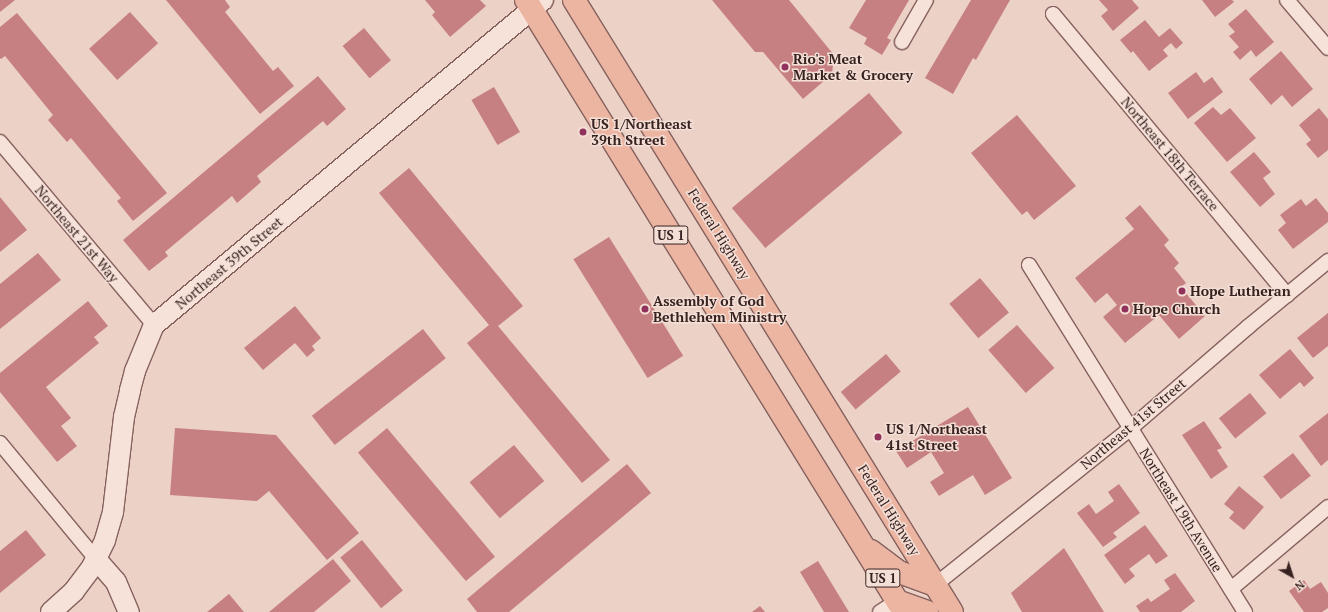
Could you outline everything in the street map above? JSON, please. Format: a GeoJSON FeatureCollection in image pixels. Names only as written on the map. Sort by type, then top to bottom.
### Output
{"type":"FeatureCollection","features":[{"type":"Feature","properties":{"kind":"main road","name":"Federal Highway"},"geometry":{"type":"LineString","coordinates":[[574,0],[952,612]]}},
{"type":"Feature","properties":{"kind":"main road","name":"US 1"},"geometry":{"type":"LineString","coordinates":[[533,3],[862,544],[894,608]]}},
{"type":"Feature","properties":{"kind":"main road"},"geometry":{"type":"LineString","coordinates":[[862,544],[899,572],[935,585]]}},
{"type":"Feature","properties":{"kind":"main road"},"geometry":{"type":"LineString","coordinates":[[894,608],[927,612]]}},
{"type":"Feature","properties":{"kind":"street"},"geometry":{"type":"LineString","coordinates":[[902,42],[926,0]]}},
{"type":"Feature","properties":{"kind":"street"},"geometry":{"type":"LineString","coordinates":[[1287,0],[1328,48]]}},
{"type":"Feature","properties":{"kind":"street","name":"Northeast 39th Street"},"geometry":{"type":"LineString","coordinates":[[51,612],[74,591],[92,567],[105,540],[113,512],[124,417],[130,390],[135,372],[154,325],[533,3]]}},
{"type":"Feature","properties":{"kind":"street","name":"Northeast 18th Terrace"},"geometry":{"type":"LineString","coordinates":[[1054,14],[1287,295]]}},
{"type":"Feature","properties":{"kind":"street","name":"Northeast 21st Way"},"geometry":{"type":"LineString","coordinates":[[0,142],[154,325]]}},
{"type":"Feature","properties":{"kind":"street","name":"Northeast 41st Street"},"geometry":{"type":"LineString","coordinates":[[935,585],[1131,428],[1328,261]]}},
{"type":"Feature","properties":{"kind":"street","name":"Northeast 19th Avenue"},"geometry":{"type":"LineString","coordinates":[[1029,265],[1244,612]]}},
{"type":"Feature","properties":{"kind":"street"},"geometry":{"type":"LineString","coordinates":[[0,443],[116,582],[129,612]]}},
{"type":"Feature","properties":{"kind":"street"},"geometry":{"type":"LineString","coordinates":[[1231,589],[1328,508]]}},
{"type":"Feature","properties":{"kind":"building"},"geometry":{"type":"Polygon","coordinates":[[[0,0],[15,0],[0,12],[0,0]]]}},
{"type":"Feature","properties":{"kind":"building"},"geometry":{"type":"Polygon","coordinates":[[[166,0],[225,0],[230,7],[225,12],[273,71],[278,67],[294,86],[260,114],[166,0]]]}},
{"type":"Feature","properties":{"kind":"building"},"geometry":{"type":"Polygon","coordinates":[[[425,0],[480,0],[486,6],[450,37],[432,15],[435,12],[425,0]]]}},
{"type":"Feature","properties":{"kind":"building"},"geometry":{"type":"Polygon","coordinates":[[[712,0],[789,0],[834,55],[832,74],[803,99],[763,52],[755,52],[712,0]]]}},
{"type":"Feature","properties":{"kind":"building"},"geometry":{"type":"Polygon","coordinates":[[[866,0],[909,0],[887,38],[891,40],[882,55],[864,44],[867,38],[849,28],[866,0]]]}},
{"type":"Feature","properties":{"kind":"building"},"geometry":{"type":"Polygon","coordinates":[[[971,0],[1010,0],[976,60],[973,58],[953,94],[925,78],[971,0]]]}},
{"type":"Feature","properties":{"kind":"building"},"geometry":{"type":"Polygon","coordinates":[[[1099,0],[1132,0],[1139,8],[1113,31],[1101,16],[1108,10],[1099,0]]]}},
{"type":"Feature","properties":{"kind":"building"},"geometry":{"type":"Polygon","coordinates":[[[1202,0],[1232,0],[1234,2],[1215,17],[1202,0]]]}},
{"type":"Feature","properties":{"kind":"building"},"geometry":{"type":"Polygon","coordinates":[[[1246,9],[1274,42],[1256,57],[1251,50],[1240,60],[1233,52],[1239,47],[1229,36],[1235,32],[1228,24],[1246,9]]]}},
{"type":"Feature","properties":{"kind":"building"},"geometry":{"type":"Polygon","coordinates":[[[130,12],[158,43],[117,80],[89,49],[130,12]]]}},
{"type":"Feature","properties":{"kind":"building"},"geometry":{"type":"Polygon","coordinates":[[[17,13],[167,193],[133,221],[117,201],[121,198],[71,138],[67,142],[48,120],[53,115],[5,56],[1,59],[0,58],[0,27],[17,13]]]}},
{"type":"Feature","properties":{"kind":"building"},"geometry":{"type":"Polygon","coordinates":[[[1145,20],[1159,37],[1170,28],[1183,43],[1176,49],[1171,43],[1163,50],[1168,56],[1149,71],[1133,51],[1131,53],[1120,40],[1145,20]]]}},
{"type":"Feature","properties":{"kind":"building"},"geometry":{"type":"Polygon","coordinates":[[[364,28],[391,60],[370,78],[343,46],[364,28]]]}},
{"type":"Feature","properties":{"kind":"building"},"geometry":{"type":"Polygon","coordinates":[[[1281,51],[1313,89],[1292,107],[1282,95],[1271,105],[1249,79],[1281,51]]]}},
{"type":"Feature","properties":{"kind":"building"},"geometry":{"type":"Polygon","coordinates":[[[1196,72],[1204,83],[1212,77],[1223,92],[1188,119],[1168,93],[1196,72]]]}},
{"type":"Feature","properties":{"kind":"building"},"geometry":{"type":"Polygon","coordinates":[[[318,76],[346,109],[327,126],[323,121],[257,176],[261,182],[237,203],[232,196],[165,252],[168,256],[149,271],[123,240],[318,76]]]}},
{"type":"Feature","properties":{"kind":"building"},"geometry":{"type":"Polygon","coordinates":[[[494,87],[520,132],[497,145],[471,100],[494,87]]]}},
{"type":"Feature","properties":{"kind":"building"},"geometry":{"type":"Polygon","coordinates":[[[869,93],[902,133],[765,248],[732,208],[869,93]]]}},
{"type":"Feature","properties":{"kind":"building"},"geometry":{"type":"Polygon","coordinates":[[[1213,107],[1221,115],[1230,108],[1256,138],[1227,162],[1194,123],[1213,107]]]}},
{"type":"Feature","properties":{"kind":"building"},"geometry":{"type":"Polygon","coordinates":[[[1319,108],[1328,119],[1328,150],[1318,158],[1306,144],[1311,140],[1299,125],[1319,108]]]}},
{"type":"Feature","properties":{"kind":"building"},"geometry":{"type":"Polygon","coordinates":[[[1017,115],[1076,186],[1034,220],[1027,211],[1022,215],[971,153],[1017,115]]]}},
{"type":"Feature","properties":{"kind":"building"},"geometry":{"type":"Polygon","coordinates":[[[1254,152],[1271,172],[1263,178],[1275,194],[1260,207],[1230,172],[1254,152]]]}},
{"type":"Feature","properties":{"kind":"building"},"geometry":{"type":"Polygon","coordinates":[[[409,168],[523,306],[498,326],[610,460],[582,483],[467,343],[489,325],[379,193],[409,168]]]}},
{"type":"Feature","properties":{"kind":"building"},"geometry":{"type":"Polygon","coordinates":[[[0,197],[27,230],[0,252],[0,197]]]}},
{"type":"Feature","properties":{"kind":"building"},"geometry":{"type":"Polygon","coordinates":[[[1316,198],[1328,213],[1328,222],[1293,249],[1278,230],[1286,223],[1280,215],[1301,199],[1306,206],[1316,198]]]}},
{"type":"Feature","properties":{"kind":"building"},"geometry":{"type":"Polygon","coordinates":[[[1140,205],[1169,240],[1164,245],[1179,263],[1174,268],[1186,283],[1181,287],[1205,316],[1179,339],[1159,315],[1125,343],[1103,317],[1117,305],[1107,293],[1095,303],[1075,278],[1134,229],[1125,218],[1140,205]]]}},
{"type":"Feature","properties":{"kind":"building"},"geometry":{"type":"Polygon","coordinates":[[[609,237],[683,356],[648,378],[573,259],[609,237]]]}},
{"type":"Feature","properties":{"kind":"building"},"geometry":{"type":"Polygon","coordinates":[[[38,253],[61,280],[0,329],[0,284],[38,253]]]}},
{"type":"Feature","properties":{"kind":"building"},"geometry":{"type":"Polygon","coordinates":[[[980,278],[1009,312],[978,338],[949,304],[980,278]]]}},
{"type":"Feature","properties":{"kind":"building"},"geometry":{"type":"Polygon","coordinates":[[[88,301],[108,326],[94,337],[99,343],[46,387],[71,418],[61,426],[77,446],[57,462],[0,392],[0,373],[88,301]]]}},
{"type":"Feature","properties":{"kind":"building"},"geometry":{"type":"Polygon","coordinates":[[[295,306],[321,338],[312,346],[315,350],[307,357],[295,343],[263,370],[244,348],[295,306]]]}},
{"type":"Feature","properties":{"kind":"building"},"geometry":{"type":"Polygon","coordinates":[[[1328,313],[1328,346],[1313,358],[1297,338],[1328,313]]]}},
{"type":"Feature","properties":{"kind":"building"},"geometry":{"type":"Polygon","coordinates":[[[1017,325],[1054,368],[1026,393],[988,350],[1017,325]]]}},
{"type":"Feature","properties":{"kind":"building"},"geometry":{"type":"Polygon","coordinates":[[[423,329],[446,358],[335,445],[312,416],[423,329]]]}},
{"type":"Feature","properties":{"kind":"building"},"geometry":{"type":"Polygon","coordinates":[[[1290,349],[1314,378],[1304,387],[1300,382],[1280,399],[1259,375],[1290,349]]]}},
{"type":"Feature","properties":{"kind":"building"},"geometry":{"type":"Polygon","coordinates":[[[886,354],[901,372],[856,410],[841,392],[886,354]]]}},
{"type":"Feature","properties":{"kind":"building"},"geometry":{"type":"Polygon","coordinates":[[[1250,393],[1266,413],[1235,438],[1219,418],[1250,393]]]}},
{"type":"Feature","properties":{"kind":"building"},"geometry":{"type":"Polygon","coordinates":[[[968,407],[1012,478],[985,495],[973,475],[939,496],[930,482],[944,473],[931,452],[907,468],[896,451],[968,407]]]}},
{"type":"Feature","properties":{"kind":"building"},"geometry":{"type":"Polygon","coordinates":[[[1328,413],[1328,460],[1321,466],[1299,436],[1328,413]]]}},
{"type":"Feature","properties":{"kind":"building"},"geometry":{"type":"Polygon","coordinates":[[[1204,421],[1222,448],[1217,450],[1228,467],[1211,479],[1182,435],[1204,421]]]}},
{"type":"Feature","properties":{"kind":"building"},"geometry":{"type":"Polygon","coordinates":[[[175,428],[276,435],[359,533],[327,560],[269,491],[257,501],[170,495],[175,428]]]}},
{"type":"Feature","properties":{"kind":"building"},"geometry":{"type":"Polygon","coordinates":[[[387,428],[495,557],[466,581],[358,452],[387,428]]]}},
{"type":"Feature","properties":{"kind":"building"},"geometry":{"type":"Polygon","coordinates":[[[514,445],[544,481],[500,518],[470,482],[514,445]]]}},
{"type":"Feature","properties":{"kind":"building"},"geometry":{"type":"Polygon","coordinates":[[[1293,453],[1311,476],[1281,499],[1263,476],[1293,453]]]}},
{"type":"Feature","properties":{"kind":"building"},"geometry":{"type":"Polygon","coordinates":[[[627,464],[651,493],[509,612],[477,612],[467,599],[627,464]]]}},
{"type":"Feature","properties":{"kind":"building"},"geometry":{"type":"Polygon","coordinates":[[[1119,484],[1140,513],[1113,533],[1117,537],[1103,547],[1077,513],[1089,504],[1096,514],[1114,501],[1108,492],[1119,484]]]}},
{"type":"Feature","properties":{"kind":"building"},"geometry":{"type":"Polygon","coordinates":[[[1239,486],[1264,507],[1244,530],[1229,518],[1234,512],[1224,504],[1239,486]]]}},
{"type":"Feature","properties":{"kind":"building"},"geometry":{"type":"Polygon","coordinates":[[[1145,525],[1168,556],[1156,564],[1149,554],[1129,569],[1135,576],[1125,584],[1104,555],[1145,525]]]}},
{"type":"Feature","properties":{"kind":"building"},"geometry":{"type":"Polygon","coordinates":[[[26,530],[46,555],[0,593],[0,551],[26,530]]]}},
{"type":"Feature","properties":{"kind":"building"},"geometry":{"type":"Polygon","coordinates":[[[362,540],[403,591],[381,608],[340,558],[362,540]]]}},
{"type":"Feature","properties":{"kind":"building"},"geometry":{"type":"Polygon","coordinates":[[[1064,548],[1104,612],[1022,612],[1011,593],[1064,548]]]}},
{"type":"Feature","properties":{"kind":"building"},"geometry":{"type":"Polygon","coordinates":[[[333,559],[351,581],[314,612],[269,612],[333,559]]]}},
{"type":"Feature","properties":{"kind":"building"},"geometry":{"type":"Polygon","coordinates":[[[818,561],[849,612],[824,612],[800,572],[818,561]]]}},
{"type":"Feature","properties":{"kind":"building"},"geometry":{"type":"Polygon","coordinates":[[[1175,573],[1195,601],[1181,612],[1140,612],[1136,606],[1148,598],[1151,602],[1170,589],[1164,580],[1175,573]]]}},
{"type":"Feature","properties":{"kind":"building"},"geometry":{"type":"Polygon","coordinates":[[[1304,580],[1310,589],[1321,582],[1328,593],[1328,608],[1322,612],[1304,612],[1289,591],[1304,580]]]}},
{"type":"Feature","properties":{"kind":"building"},"geometry":{"type":"Polygon","coordinates":[[[229,594],[244,612],[207,612],[229,594]]]}},
{"type":"Feature","properties":{"kind":"building"},"geometry":{"type":"Polygon","coordinates":[[[760,606],[765,612],[752,612],[760,606]]]}},
{"type":"Feature","properties":{"kind":"place","name":"Rio's Meat Market & Grocery"},"geometry":{"type":"Point","coordinates":[785,67]}},
{"type":"Feature","properties":{"kind":"place","name":"US 1/Northeast 39th Street"},"geometry":{"type":"Point","coordinates":[583,132]}},
{"type":"Feature","properties":{"kind":"place","name":"Hope Lutheran"},"geometry":{"type":"Point","coordinates":[1182,291]}},
{"type":"Feature","properties":{"kind":"place","name":"Assembly of God Bethlehem Ministry"},"geometry":{"type":"Point","coordinates":[645,309]}},
{"type":"Feature","properties":{"kind":"place","name":"Hope Church"},"geometry":{"type":"Point","coordinates":[1125,309]}},
{"type":"Feature","properties":{"kind":"place","name":"US 1/Northeast 41st Street"},"geometry":{"type":"Point","coordinates":[878,437]}}]}
